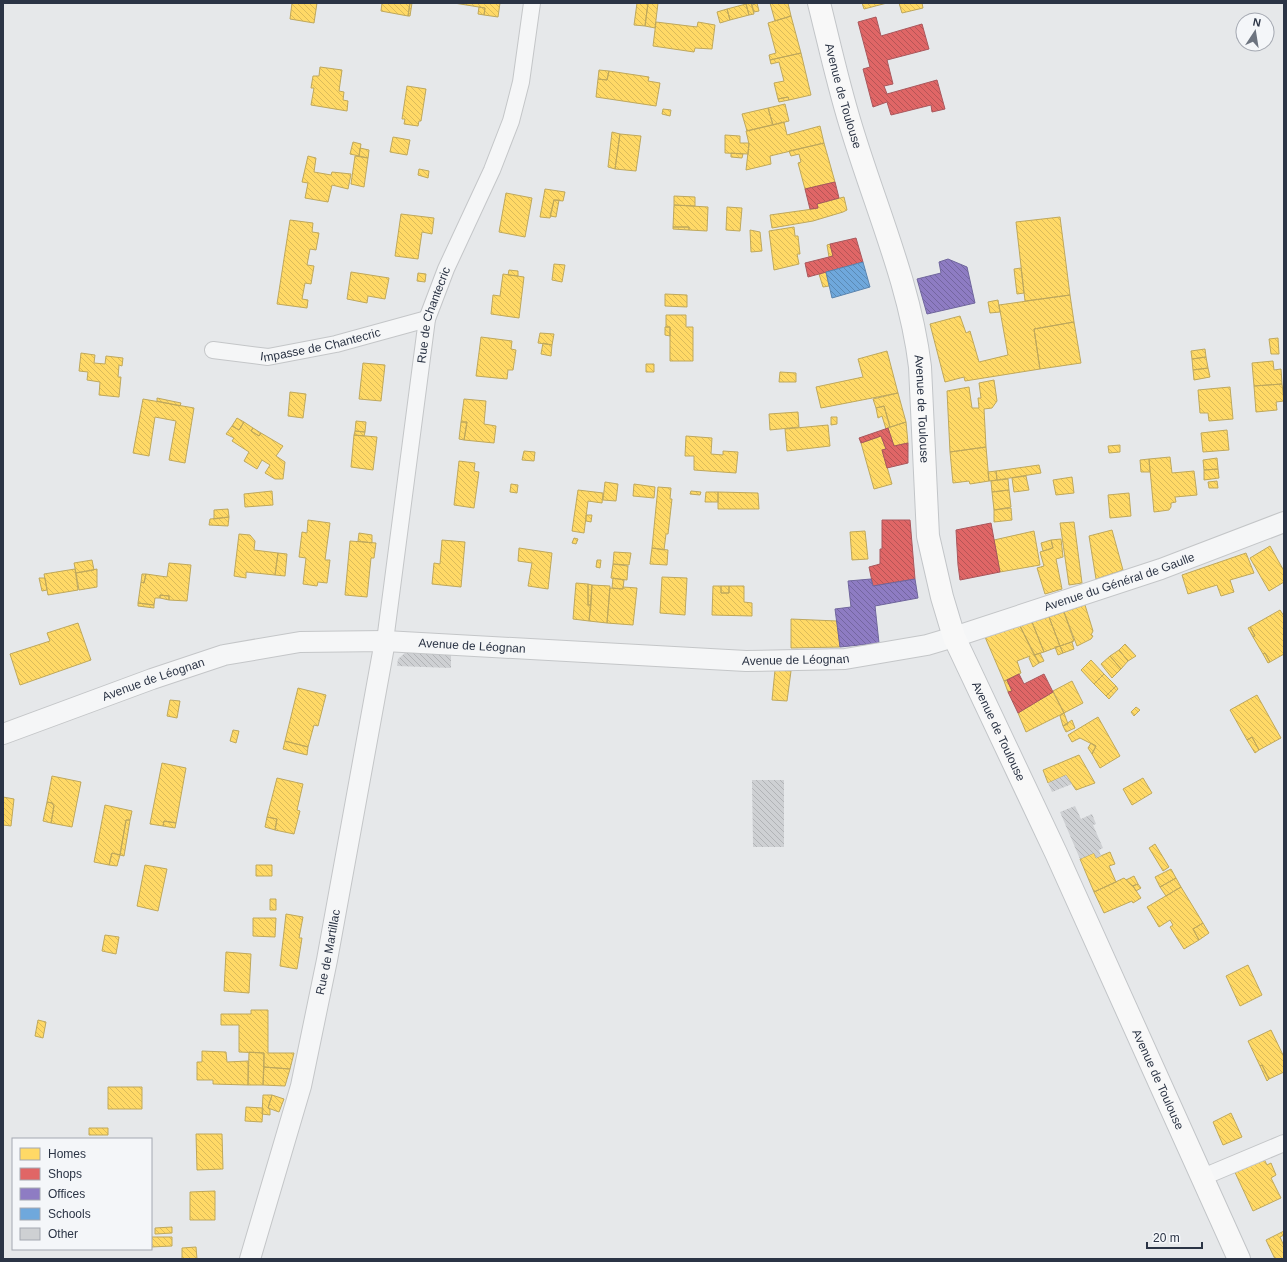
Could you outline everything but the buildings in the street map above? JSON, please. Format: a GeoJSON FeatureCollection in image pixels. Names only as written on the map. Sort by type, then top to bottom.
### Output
{"type":"FeatureCollection","features":[{"type":"Feature","properties":{"kind":"main road","name":"Avenue de Toulouse"},"geometry":{"type":"LineString","coordinates":[[819,3],[850,124],[883,219],[917,341],[920,367],[928,536],[942,597],[954,637],[1035,808],[1239,1259]]}},
{"type":"Feature","properties":{"kind":"street","name":"Rue de Chantecric"},"geometry":{"type":"LineString","coordinates":[[385,641],[427,319],[446,269],[492,170],[512,121],[521,82],[532,3]]}},
{"type":"Feature","properties":{"kind":"street","name":"Impasse de Chantecric"},"geometry":{"type":"LineString","coordinates":[[213,350],[268,357],[336,344],[427,319]]}},
{"type":"Feature","properties":{"kind":"street","name":"Avenue du Général de Gaulle"},"geometry":{"type":"LineString","coordinates":[[954,637],[1161,570],[1284,522]]}},
{"type":"Feature","properties":{"kind":"street","name":"Avenue de Léognan"},"geometry":{"type":"LineString","coordinates":[[3,734],[152,679],[224,655],[300,642],[342,640],[385,641],[746,661],[845,659],[928,644],[954,637]]}},
{"type":"Feature","properties":{"kind":"street","name":"Rue de Martillac"},"geometry":{"type":"LineString","coordinates":[[250,1259],[301,1086],[327,960],[385,641]]}},
{"type":"Feature","properties":{"kind":"street"},"geometry":{"type":"LineString","coordinates":[[1203,1177],[1284,1143]]}}]}
